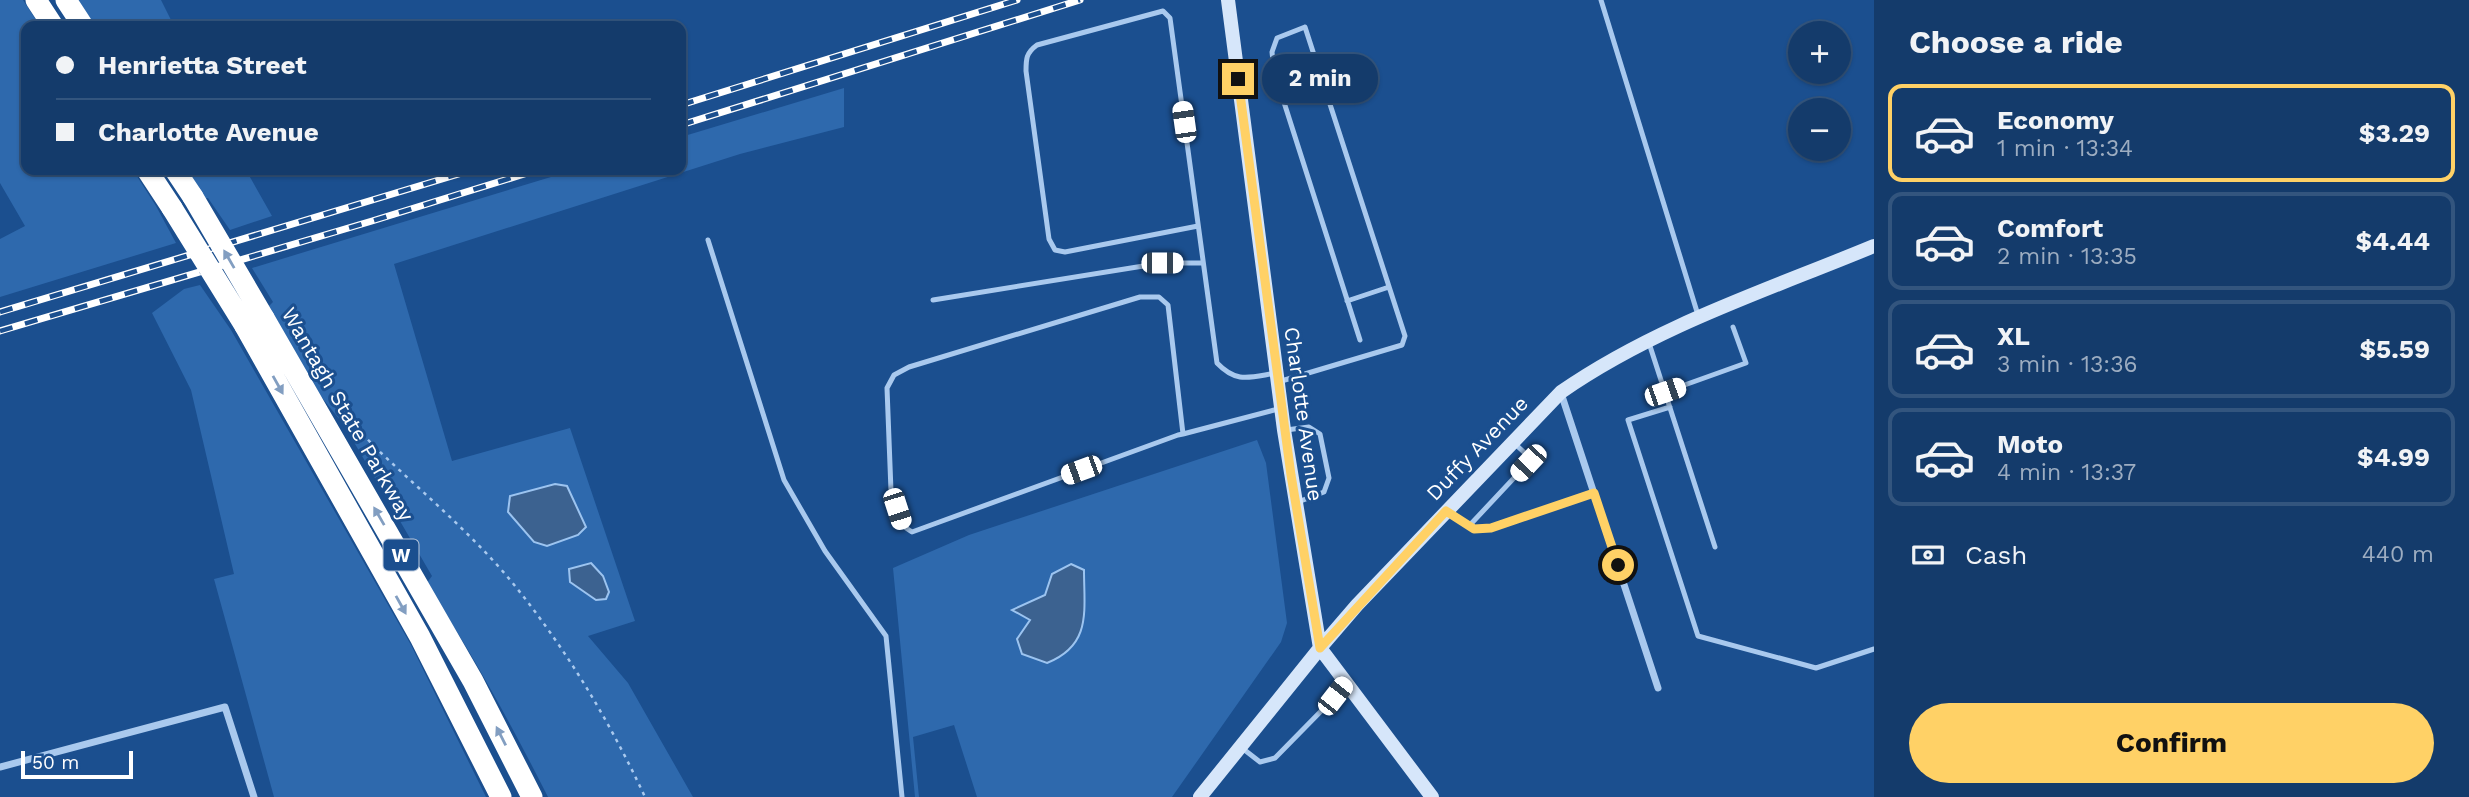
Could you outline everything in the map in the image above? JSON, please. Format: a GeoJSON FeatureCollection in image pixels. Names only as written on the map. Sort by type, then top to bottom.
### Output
{"type":"FeatureCollection","features":[{"type":"Feature","properties":{"kind":"highway"},"geometry":{"type":"LineString","coordinates":[[36,0],[50,21]]}},
{"type":"Feature","properties":{"kind":"highway"},"geometry":{"type":"LineString","coordinates":[[66,0],[80,21]]}},
{"type":"Feature","properties":{"kind":"highway","name":"Wantagh State Parkway"},"geometry":{"type":"LineString","coordinates":[[150,175],[254,322],[473,681],[532,797]]}},
{"type":"Feature","properties":{"kind":"highway","name":"Wantagh State Parkway"},"geometry":{"type":"LineString","coordinates":[[178,175],[193,197],[254,322],[501,797]]}},
{"type":"Feature","properties":{"kind":"street","name":"Charlotte Avenue"},"geometry":{"type":"LineString","coordinates":[[1228,0],[1284,430],[1320,648],[1432,797]]}},
{"type":"Feature","properties":{"kind":"street","name":"Duffy Avenue"},"geometry":{"type":"LineString","coordinates":[[1200,797],[1320,648],[1446,511],[1561,392],[1595,368],[1648,340],[1874,246]]}},
{"type":"Feature","properties":{"kind":"street"},"geometry":{"type":"LineString","coordinates":[[1561,392],[1658,688]]}},
{"type":"Feature","properties":{"kind":"street"},"geometry":{"type":"LineString","coordinates":[[0,767],[225,707],[254,797]]}},
{"type":"Feature","properties":{"kind":"lane"},"geometry":{"type":"LineString","coordinates":[[1601,0],[1699,318]]}},
{"type":"Feature","properties":{"kind":"lane"},"geometry":{"type":"LineString","coordinates":[[1198,226],[1065,252],[1055,250],[1049,239],[1026,71],[1029,51],[1037,45],[1163,11],[1170,18],[1217,363],[1225,372],[1240,379],[1277,377],[1402,345],[1405,337],[1305,27],[1277,38],[1272,52],[1273,71],[1360,340]]}},
{"type":"Feature","properties":{"kind":"lane"},"geometry":{"type":"LineString","coordinates":[[708,240],[784,480],[825,551],[886,636],[902,797]]}},
{"type":"Feature","properties":{"kind":"lane"},"geometry":{"type":"LineString","coordinates":[[933,300],[1162,263],[1203,263]]}},
{"type":"Feature","properties":{"kind":"lane"},"geometry":{"type":"LineString","coordinates":[[1347,301],[1389,287]]}},
{"type":"Feature","properties":{"kind":"lane"},"geometry":{"type":"LineString","coordinates":[[1183,434],[1168,305],[1160,296],[1140,297],[909,367],[894,375],[887,388],[891,491],[903,526],[912,532],[1183,434],[1281,408]]}},
{"type":"Feature","properties":{"kind":"lane"},"geometry":{"type":"LineString","coordinates":[[1665,392],[1746,363],[1733,327]]}},
{"type":"Feature","properties":{"kind":"lane"},"geometry":{"type":"LineString","coordinates":[[1648,340],[1715,547]]}},
{"type":"Feature","properties":{"kind":"lane"},"geometry":{"type":"LineString","coordinates":[[1670,407],[1628,420],[1698,636],[1816,668],[1874,649]]}},
{"type":"Feature","properties":{"kind":"lane"},"geometry":{"type":"LineString","coordinates":[[1284,430],[1309,427],[1320,434],[1329,478],[1324,492],[1295,503]]}},
{"type":"Feature","properties":{"kind":"lane"},"geometry":{"type":"LineString","coordinates":[[1469,526],[1528,463],[1529,457],[1512,441]]}},
{"type":"Feature","properties":{"kind":"lane"},"geometry":{"type":"LineString","coordinates":[[1446,511],[1474,529],[1491,528],[1594,493]]}},
{"type":"Feature","properties":{"kind":"lane"},"geometry":{"type":"LineString","coordinates":[[1239,746],[1260,762],[1275,758],[1346,682]]}},
{"type":"Feature","properties":{"kind":"path"},"geometry":{"type":"LineString","coordinates":[[327,390],[375,448],[473,539],[510,580],[564,652],[603,712],[645,797]]}},
{"type":"Feature","properties":{"kind":"shaded area"},"geometry":{"type":"Polygon","coordinates":[[[0,0],[23,0],[37,21],[21,21],[21,175],[136,175],[176,243],[0,297],[0,239],[25,226],[0,183],[0,0]]]}},
{"type":"Feature","properties":{"kind":"shaded area"},"geometry":{"type":"Polygon","coordinates":[[[78,0],[161,0],[172,21],[92,21],[78,0]]]}},
{"type":"Feature","properties":{"kind":"shaded area"},"geometry":{"type":"Polygon","coordinates":[[[844,88],[844,127],[686,171],[686,135],[844,88]]]}},
{"type":"Feature","properties":{"kind":"shaded area"},"geometry":{"type":"Polygon","coordinates":[[[186,175],[249,175],[272,216],[230,230],[208,198],[201,199],[186,175]]]}},
{"type":"Feature","properties":{"kind":"shaded area"},"geometry":{"type":"Polygon","coordinates":[[[558,175],[674,175],[394,264],[452,461],[570,428],[635,621],[588,636],[628,683],[693,797],[548,797],[490,689],[426,584],[432,576],[344,425],[319,394],[269,306],[273,302],[252,268],[558,175]]]}},
{"type":"Feature","properties":{"kind":"shaded area"},"geometry":{"type":"Polygon","coordinates":[[[200,285],[231,330],[411,645],[486,797],[274,797],[214,579],[234,574],[191,390],[152,313],[184,289],[200,285]]]}},
{"type":"Feature","properties":{"kind":"shaded area"},"geometry":{"type":"Polygon","coordinates":[[[1257,440],[1266,463],[1287,623],[1281,642],[1172,797],[977,797],[954,725],[913,737],[919,797],[915,797],[893,568],[969,535],[1257,440]]]}},
{"type":"Feature","properties":{"kind":"shaded area"},"geometry":{"type":"Polygon","coordinates":[[[555,484],[567,486],[586,527],[578,535],[547,546],[534,542],[508,512],[510,496],[555,484]]]}},
{"type":"Feature","properties":{"kind":"shaded area"},"geometry":{"type":"Polygon","coordinates":[[[591,563],[603,576],[609,592],[606,599],[596,600],[570,582],[569,569],[591,563]]]}},
{"type":"Feature","properties":{"kind":"shaded area"},"geometry":{"type":"Polygon","coordinates":[[[1071,564],[1084,570],[1084,613],[1078,636],[1072,647],[1062,656],[1047,663],[1022,654],[1017,639],[1030,620],[1012,610],[1045,595],[1052,574],[1071,564]]]}},
{"type":"Feature","properties":{"kind":"railway"},"geometry":{"type":"LineString","coordinates":[[686,103],[1017,0]]}},
{"type":"Feature","properties":{"kind":"railway"},"geometry":{"type":"LineString","coordinates":[[686,123],[1080,0]]}},
{"type":"Feature","properties":{"kind":"railway"},"geometry":{"type":"LineString","coordinates":[[0,312],[455,175]]}},
{"type":"Feature","properties":{"kind":"railway"},"geometry":{"type":"LineString","coordinates":[[0,331],[521,175]]}},
{"type":"Feature","properties":{"kind":"route"},"geometry":{"type":"LineString","coordinates":[[1238,79],[1291,475],[1320,648],[1446,511],[1474,529],[1491,528],[1594,493],[1618,565]]}}]}
